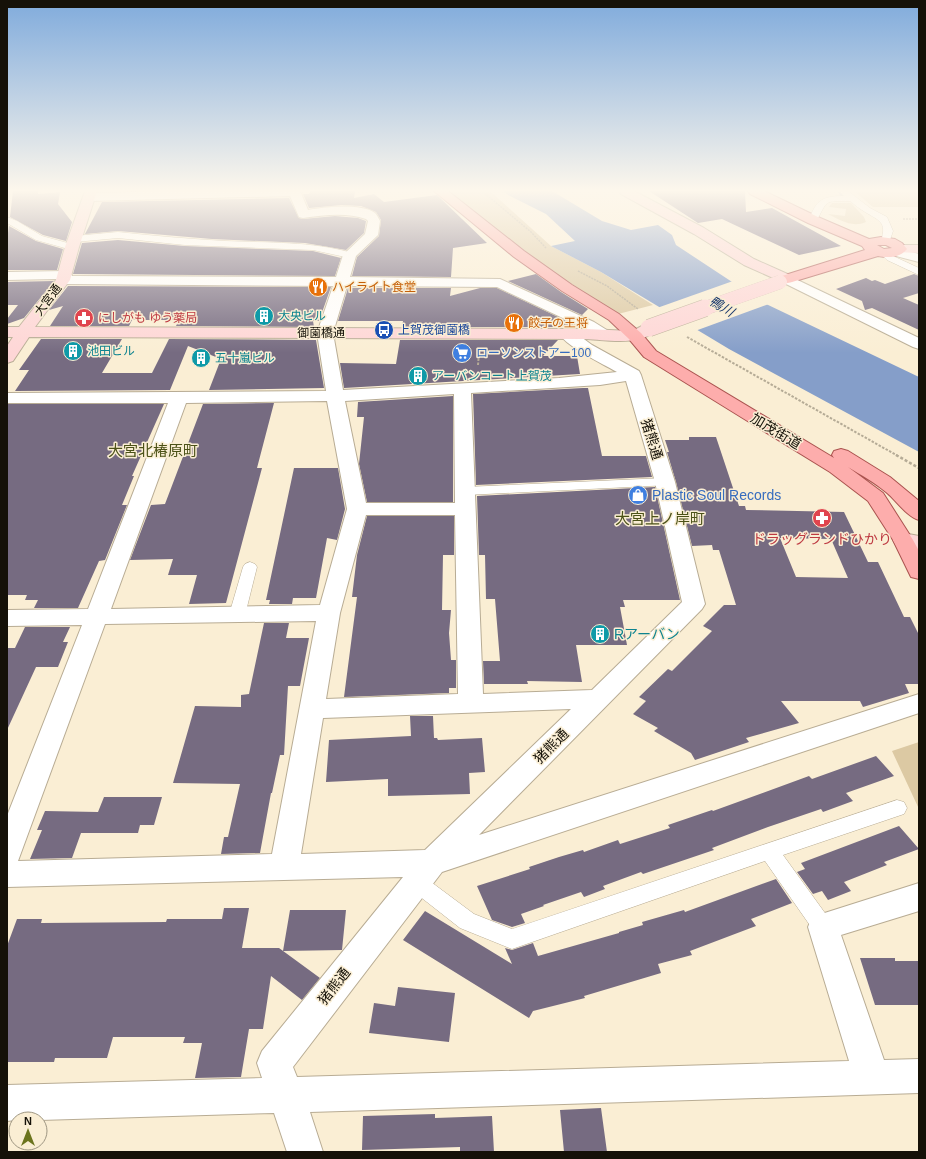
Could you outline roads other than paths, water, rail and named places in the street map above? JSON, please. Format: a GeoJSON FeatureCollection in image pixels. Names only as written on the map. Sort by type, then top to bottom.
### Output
{"type":"FeatureCollection","features":[{"type":"Feature","properties":{"kind":"main road","name":"加茂街道"},"geometry":{"type":"LineString","coordinates":[[509,245],[568,288],[614,317],[669,348],[889,485],[915,508],[919,514]]}},
{"type":"Feature","properties":{"kind":"main road"},"geometry":{"type":"LineString","coordinates":[[878,245],[883,247]]}},
{"type":"Feature","properties":{"kind":"main road"},"geometry":{"type":"LineString","coordinates":[[784,280],[883,247]]}},
{"type":"Feature","properties":{"kind":"main road","name":"加茂街道"},"geometry":{"type":"LineString","coordinates":[[642,332],[650,354],[837,468],[876,497],[914,541],[919,572]]}},
{"type":"Feature","properties":{"kind":"street","name":"大宮通"},"geometry":{"type":"LineString","coordinates":[[7,358],[24,332],[64,278],[72,245]]}},
{"type":"Feature","properties":{"kind":"street"},"geometry":{"type":"LineString","coordinates":[[284,867],[329,613],[357,510],[335,396],[325,333],[350,255],[360,245]]}},
{"type":"Feature","properties":{"kind":"street"},"geometry":{"type":"LineString","coordinates":[[720,245],[784,280],[919,344]]}},
{"type":"Feature","properties":{"kind":"street"},"geometry":{"type":"LineString","coordinates":[[883,247],[919,249]]}},
{"type":"Feature","properties":{"kind":"street"},"geometry":{"type":"LineString","coordinates":[[883,247],[919,258]]}},
{"type":"Feature","properties":{"kind":"street"},"geometry":{"type":"LineString","coordinates":[[7,276],[342,282],[500,283],[589,325],[604,335]]}},
{"type":"Feature","properties":{"kind":"street"},"geometry":{"type":"LineString","coordinates":[[642,332],[784,280]]}},
{"type":"Feature","properties":{"kind":"street","name":"御薗橋通"},"geometry":{"type":"LineString","coordinates":[[7,332],[604,335],[642,332]]}},
{"type":"Feature","properties":{"kind":"street"},"geometry":{"type":"LineString","coordinates":[[567,334],[586,348],[633,375]]}},
{"type":"Feature","properties":{"kind":"street"},"geometry":{"type":"LineString","coordinates":[[7,398],[335,396],[600,380],[633,375]]}},
{"type":"Feature","properties":{"kind":"street","name":"猪熊通"},"geometry":{"type":"LineString","coordinates":[[305,1152],[274,1063],[424,872],[694,604],[665,482],[633,375]]}},
{"type":"Feature","properties":{"kind":"street"},"geometry":{"type":"LineString","coordinates":[[462,388],[471,703]]}},
{"type":"Feature","properties":{"kind":"street"},"geometry":{"type":"LineString","coordinates":[[7,853],[179,398]]}},
{"type":"Feature","properties":{"kind":"street"},"geometry":{"type":"LineString","coordinates":[[357,510],[466,500]]}},
{"type":"Feature","properties":{"kind":"street"},"geometry":{"type":"LineString","coordinates":[[7,618],[329,613]]}},
{"type":"Feature","properties":{"kind":"street"},"geometry":{"type":"LineString","coordinates":[[311,709],[598,699]]}},
{"type":"Feature","properties":{"kind":"street"},"geometry":{"type":"LineString","coordinates":[[7,874],[284,867],[424,872],[919,703]]}},
{"type":"Feature","properties":{"kind":"street"},"geometry":{"type":"LineString","coordinates":[[872,1077],[823,927],[919,897]]}},
{"type":"Feature","properties":{"kind":"street"},"geometry":{"type":"LineString","coordinates":[[7,1103],[919,1076]]}},
{"type":"Feature","properties":{"kind":"lane"},"geometry":{"type":"LineString","coordinates":[[258,245],[313,247],[350,255]]}},
{"type":"Feature","properties":{"kind":"lane"},"geometry":{"type":"LineString","coordinates":[[883,247],[890,258],[919,272]]}},
{"type":"Feature","properties":{"kind":"lane"},"geometry":{"type":"LineString","coordinates":[[466,500],[665,482]]}},
{"type":"Feature","properties":{"kind":"lane"},"geometry":{"type":"LineString","coordinates":[[237,615],[250,566]]}},
{"type":"Feature","properties":{"kind":"lane"},"geometry":{"type":"LineString","coordinates":[[424,872],[467,920],[512,939],[897,808]]}},
{"type":"Feature","properties":{"kind":"lane"},"geometry":{"type":"LineString","coordinates":[[769,851],[823,927]]}},
{"type":"Feature","properties":{"kind":"water","name":"鴨川"},"geometry":{"type":"Polygon","coordinates":[[[676,245],[764,303],[919,377],[919,452],[729,349],[601,272],[551,246],[676,245]]]}},
{"type":"Feature","properties":{"kind":"place","name":"ハイライト食堂"},"geometry":{"type":"Point","coordinates":[318,287]}},
{"type":"Feature","properties":{"kind":"place","name":"大央ビル"},"geometry":{"type":"Point","coordinates":[264,316]}},
{"type":"Feature","properties":{"kind":"place","name":"にしがも ゆう薬局"},"geometry":{"type":"Point","coordinates":[84,318]}},
{"type":"Feature","properties":{"kind":"place","name":"餃子の王将"},"geometry":{"type":"Point","coordinates":[514,323]}},
{"type":"Feature","properties":{"kind":"place","name":"上賀茂御薗橋"},"geometry":{"type":"Point","coordinates":[384,330]}},
{"type":"Feature","properties":{"kind":"place","name":"池田ビル"},"geometry":{"type":"Point","coordinates":[73,351]}},
{"type":"Feature","properties":{"kind":"place","name":"ローソンストアー100"},"geometry":{"type":"Point","coordinates":[462,353]}},
{"type":"Feature","properties":{"kind":"place","name":"五十嵐ビル"},"geometry":{"type":"Point","coordinates":[201,358]}},
{"type":"Feature","properties":{"kind":"place","name":"アーバンコート上賀茂"},"geometry":{"type":"Point","coordinates":[418,376]}},
{"type":"Feature","properties":{"kind":"place","name":"Plastic Soul Records"},"geometry":{"type":"Point","coordinates":[638,495]}},
{"type":"Feature","properties":{"kind":"place","name":"ドラッグランドひかり"},"geometry":{"type":"Point","coordinates":[822,518]}},
{"type":"Feature","properties":{"kind":"place","name":"Rアーバン"},"geometry":{"type":"Point","coordinates":[600,634]}},
{"type":"Feature","properties":{"kind":"district","name":"大宮北椿原町"},"geometry":{"type":"Point","coordinates":[153,451]}},
{"type":"Feature","properties":{"kind":"district","name":"大宮上ノ岸町"},"geometry":{"type":"Point","coordinates":[660,519]}}]}
